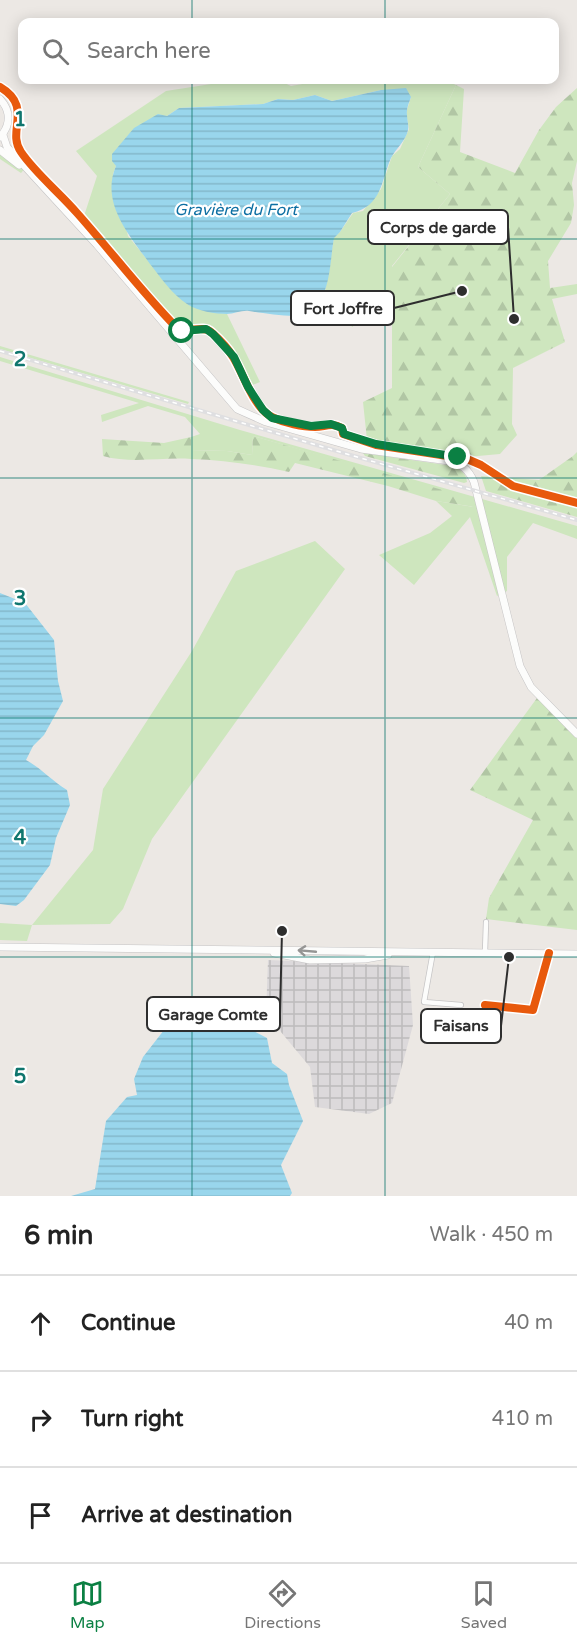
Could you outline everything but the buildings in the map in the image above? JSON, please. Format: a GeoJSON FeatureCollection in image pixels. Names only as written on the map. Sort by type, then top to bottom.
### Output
{"type":"FeatureCollection","features":[{"type":"Feature","properties":{"kind":"main road"},"geometry":{"type":"LineString","coordinates":[[0,99],[6,106],[9,116],[8,126],[1,136],[7,147],[200,364],[232,404],[248,415],[266,422],[361,449],[453,461],[463,466],[471,475],[520,666],[531,687],[577,734]]}},
{"type":"Feature","properties":{"kind":"main road"},"geometry":{"type":"LineString","coordinates":[[0,150],[44,187]]}},
{"type":"Feature","properties":{"kind":"main road"},"geometry":{"type":"LineString","coordinates":[[0,947],[260,950],[298,959],[407,951],[577,954]]}},
{"type":"Feature","properties":{"kind":"street"},"geometry":{"type":"LineString","coordinates":[[485,952],[486,922]]}},
{"type":"Feature","properties":{"kind":"street"},"geometry":{"type":"LineString","coordinates":[[434,952],[424,1002],[461,1005]]}},
{"type":"Feature","properties":{"kind":"street"},"geometry":{"type":"LineString","coordinates":[[485,1005],[533,1010],[549,953]]}},
{"type":"Feature","properties":{"kind":"shaded area"},"geometry":{"type":"Polygon","coordinates":[[[268,960],[409,966],[413,1025],[392,1103],[369,1114],[315,1107],[310,1067],[266,1014],[268,960]]]}},
{"type":"Feature","properties":{"kind":"green space"},"geometry":{"type":"Polygon","coordinates":[[[211,84],[456,85],[418,167],[450,194],[392,266],[392,305],[356,304],[353,327],[316,307],[325,291],[334,237],[353,213],[363,211],[381,189],[392,156],[400,149],[409,129],[406,113],[411,97],[381,90],[332,101],[315,95],[293,100],[278,99],[263,104],[179,108],[115,162],[113,174],[128,236],[146,258],[202,310],[227,314],[260,382],[250,386],[232,349],[208,327],[180,327],[84,216],[97,176],[76,151],[166,91],[211,84]]]}},
{"type":"Feature","properties":{"kind":"green space"},"geometry":{"type":"Polygon","coordinates":[[[456,85],[464,89],[460,152],[515,173],[539,130],[556,107],[577,88],[577,161],[572,183],[574,205],[571,223],[548,261],[550,288],[577,284],[577,294],[552,299],[565,342],[513,368],[512,424],[517,435],[500,454],[467,457],[367,440],[363,402],[392,388],[392,267],[450,194],[418,167],[456,85]]]}},
{"type":"Feature","properties":{"kind":"green space"},"geometry":{"type":"Polygon","coordinates":[[[20,144],[33,159],[21,173],[0,159],[0,152],[20,144]]]}},
{"type":"Feature","properties":{"kind":"green space"},"geometry":{"type":"Polygon","coordinates":[[[0,346],[189,402],[188,404],[0,349],[0,346]]]}},
{"type":"Feature","properties":{"kind":"green space"},"geometry":{"type":"Polygon","coordinates":[[[0,357],[240,430],[577,526],[577,539],[533,523],[507,557],[507,591],[497,596],[470,517],[414,585],[379,555],[430,533],[452,516],[436,501],[474,507],[359,467],[253,436],[252,455],[227,451],[191,450],[191,437],[200,434],[185,417],[148,406],[102,422],[101,415],[139,403],[0,361],[0,357]]]}},
{"type":"Feature","properties":{"kind":"green space"},"geometry":{"type":"Polygon","coordinates":[[[253,436],[474,499],[475,507],[436,501],[388,486],[295,463],[289,472],[216,460],[124,460],[103,456],[102,439],[164,443],[191,437],[191,450],[227,451],[252,455],[253,436]]]}},
{"type":"Feature","properties":{"kind":"green space"},"geometry":{"type":"Polygon","coordinates":[[[577,452],[577,517],[486,491],[481,476],[539,480],[577,452]]]}},
{"type":"Feature","properties":{"kind":"green space"},"geometry":{"type":"Polygon","coordinates":[[[363,453],[453,466],[463,472],[467,482],[365,456],[363,453]]]}},
{"type":"Feature","properties":{"kind":"green space"},"geometry":{"type":"Polygon","coordinates":[[[315,541],[345,569],[152,839],[123,909],[110,924],[32,925],[93,850],[103,789],[192,651],[236,571],[315,541]]]}},
{"type":"Feature","properties":{"kind":"green space"},"geometry":{"type":"Polygon","coordinates":[[[537,698],[577,738],[577,930],[486,919],[489,898],[533,820],[470,790],[537,698]]]}},
{"type":"Feature","properties":{"kind":"green space"},"geometry":{"type":"Polygon","coordinates":[[[0,923],[32,925],[27,941],[0,940],[0,923]]]}},
{"type":"Feature","properties":{"kind":"water","name":"Gravière du Fort"},"geometry":{"type":"Polygon","coordinates":[[[406,88],[411,97],[407,110],[407,134],[391,158],[375,199],[362,210],[352,213],[334,238],[327,284],[320,300],[310,312],[299,316],[246,311],[223,314],[207,312],[191,306],[176,296],[163,280],[126,230],[114,206],[112,180],[116,166],[112,161],[112,154],[134,128],[158,114],[167,116],[179,108],[263,104],[278,99],[293,100],[315,95],[332,101],[381,90],[406,88]]]}},
{"type":"Feature","properties":{"kind":"water"},"geometry":{"type":"Polygon","coordinates":[[[0,593],[25,603],[54,640],[58,681],[63,701],[44,735],[33,746],[26,760],[67,790],[70,805],[56,838],[50,865],[24,900],[16,906],[0,904],[0,593]]]}},
{"type":"Feature","properties":{"kind":"water"},"geometry":{"type":"Polygon","coordinates":[[[215,1011],[267,1038],[272,1063],[287,1074],[303,1121],[281,1165],[292,1193],[290,1196],[71,1196],[95,1189],[106,1121],[127,1097],[137,1095],[134,1079],[143,1057],[164,1030],[182,1017],[215,1011]]]}},
{"type":"Feature","properties":{"kind":"railway"},"geometry":{"type":"LineString","coordinates":[[0,351],[577,520]]}},
{"type":"Feature","properties":{"kind":"cycle path"},"geometry":{"type":"LineString","coordinates":[[0,87],[16,103],[18,111],[17,144],[27,160],[77,213],[176,327],[185,330],[207,330],[229,350],[255,399],[267,413],[288,423],[315,427],[338,426],[342,428],[343,434],[376,445],[467,459],[481,465],[513,486],[577,503]]}},
{"type":"Feature","properties":{"kind":"cycle path"},"geometry":{"type":"LineString","coordinates":[[485,1005],[533,1010],[549,953]]}},
{"type":"Feature","properties":{"kind":"place","name":"Fort Joffre"},"geometry":{"type":"Point","coordinates":[462,291]}},
{"type":"Feature","properties":{"kind":"place","name":"Corps de garde"},"geometry":{"type":"Point","coordinates":[514,319]}},
{"type":"Feature","properties":{"kind":"place","name":"Garage Comte"},"geometry":{"type":"Point","coordinates":[282,931]}},
{"type":"Feature","properties":{"kind":"place","name":"Faisans"},"geometry":{"type":"Point","coordinates":[509,957]}},
{"type":"Feature","properties":{"kind":"route"},"geometry":{"type":"LineString","coordinates":[[182,331],[209,330],[234,357],[254,397],[272,418],[314,427],[333,424],[342,428],[344,434],[369,443],[458,457]]}}]}
